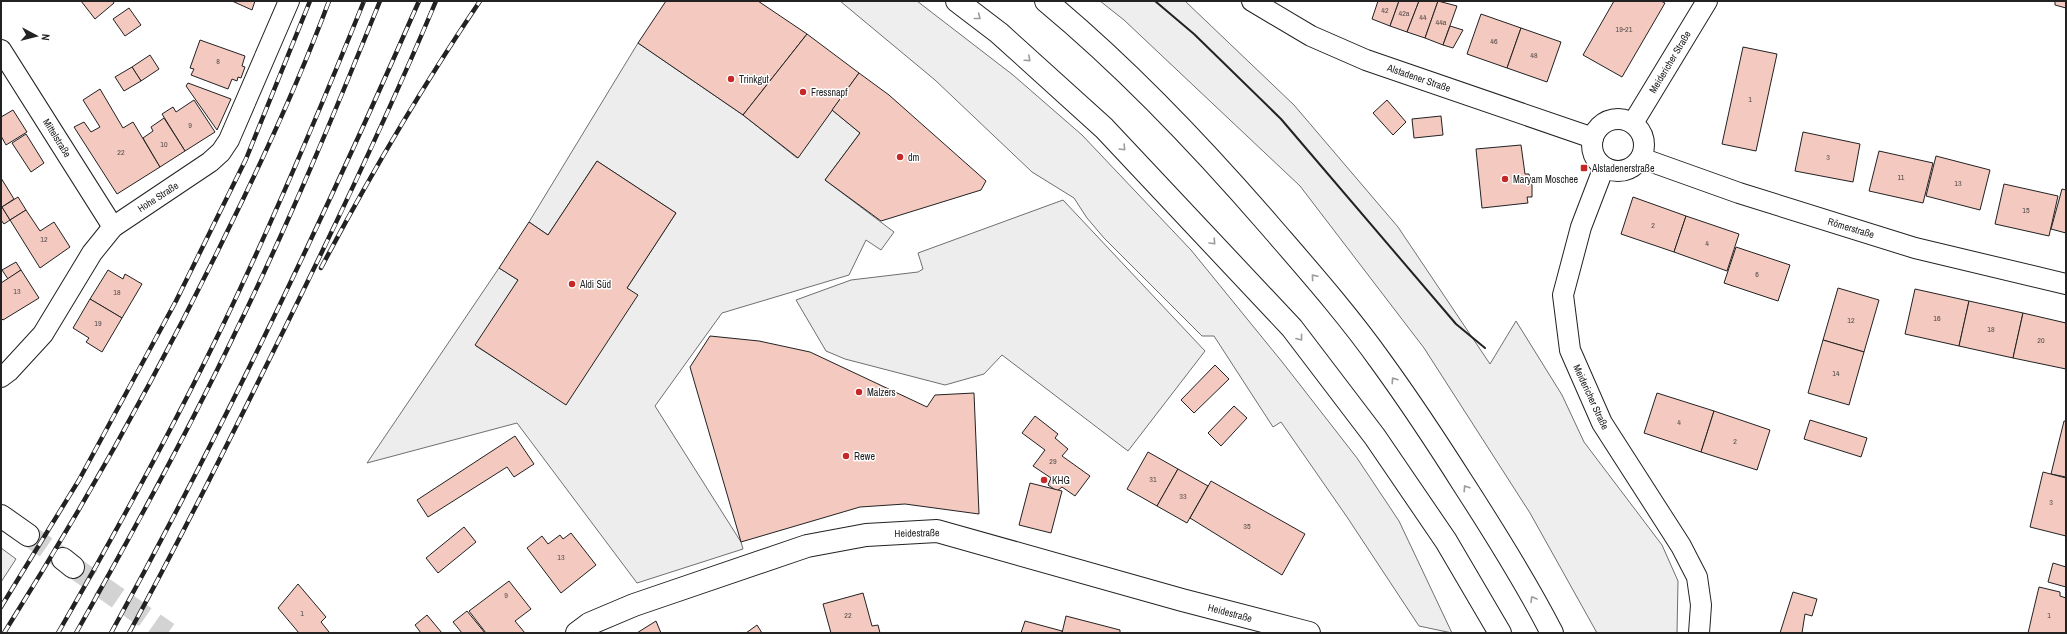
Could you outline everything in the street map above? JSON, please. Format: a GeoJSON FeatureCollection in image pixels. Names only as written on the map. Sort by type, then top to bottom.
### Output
{"type":"FeatureCollection","features":[{"type":"Feature","properties":{"kind":"main road"},"geometry":{"type":"LineString","coordinates":[[957,1],[999,33],[1104,128],[1292,328],[1375,437],[1446,541],[1500,633]]}},
{"type":"Feature","properties":{"kind":"main road"},"geometry":{"type":"LineString","coordinates":[[1046,1],[1076,26],[1143,89],[1210,156],[1328,293],[1382,362],[1433,437],[1492,527],[1552,633]]}},
{"type":"Feature","properties":{"kind":"main road"},"geometry":{"type":"LineString","coordinates":[[1,516],[28,535]]}},
{"type":"Feature","properties":{"kind":"main road","name":"Heidestraße"},"geometry":{"type":"LineString","coordinates":[[577,633],[589,624],[634,605],[807,546],[866,536],[937,531],[1286,630],[1309,633]]}},
{"type":"Feature","properties":{"kind":"street","name":"Hohe Straße"},"geometry":{"type":"LineString","coordinates":[[1,377],[10,371],[43,334],[92,253],[113,227],[210,162],[221,152],[229,140],[289,1]]}},
{"type":"Feature","properties":{"kind":"street","name":"Alstadener Straße"},"geometry":{"type":"LineString","coordinates":[[1252,1],[1311,36],[1366,60],[1593,138]]}},
{"type":"Feature","properties":{"kind":"street","name":"Meidericher Straße"},"geometry":{"type":"LineString","coordinates":[[1633,123],[1707,1]]}},
{"type":"Feature","properties":{"kind":"street","name":"Mittelstraße"},"geometry":{"type":"LineString","coordinates":[[1,50],[113,227]]}},
{"type":"Feature","properties":{"kind":"street"},"geometry":{"type":"LineString","coordinates":[[1617,118],[1633,123],[1642,132],[1644,145],[1641,158],[1631,167],[1618,171],[1604,167],[1594,154],[1593,138],[1602,124],[1617,118]]}},
{"type":"Feature","properties":{"kind":"street","name":"Römerstraße"},"geometry":{"type":"LineString","coordinates":[[1641,158],[1739,193],[1915,248],[2066,284]]}},
{"type":"Feature","properties":{"kind":"street","name":"Meidericher Straße"},"geometry":{"type":"LineString","coordinates":[[1604,167],[1581,227],[1563,294],[1570,350],[1602,423],[1681,546],[1697,577],[1701,605],[1699,633]]}},
{"type":"Feature","properties":{"kind":"shaded area"},"geometry":{"type":"Polygon","coordinates":[[[840,1],[917,1],[1013,75],[1082,135],[1191,250],[1283,363],[1357,458],[1399,521],[1452,633],[1419,626],[1347,517],[1281,422],[1273,427],[1214,336],[1202,336],[1104,238],[1087,218],[1074,198],[1032,172],[935,80],[840,1]]]}},
{"type":"Feature","properties":{"kind":"shaded area"},"geometry":{"type":"Polygon","coordinates":[[[1100,1],[1185,1],[1294,105],[1398,227],[1490,364],[1516,321],[1562,395],[1584,442],[1662,545],[1678,581],[1677,633],[1597,633],[1530,513],[1424,348],[1300,186],[1124,20],[1100,1]]]}},
{"type":"Feature","properties":{"kind":"shaded area"},"geometry":{"type":"Polygon","coordinates":[[[638,43],[743,115],[797,158],[832,110],[860,133],[825,180],[894,232],[881,250],[866,240],[849,275],[722,313],[655,406],[741,542],[743,549],[637,583],[517,423],[367,463],[499,268],[518,280],[476,346],[566,404],[627,288],[676,213],[597,161],[548,235],[529,222],[638,43]]]}},
{"type":"Feature","properties":{"kind":"shaded area"},"geometry":{"type":"Polygon","coordinates":[[[1063,200],[1205,351],[1128,451],[1002,355],[984,374],[945,385],[845,359],[826,351],[796,300],[851,280],[918,272],[923,269],[918,253],[1063,200]]]}},
{"type":"Feature","properties":{"kind":"shaded area"},"geometry":{"type":"Polygon","coordinates":[[[1,548],[16,559],[1,582],[1,548]]]}},
{"type":"Feature","properties":{"kind":"building"},"geometry":{"type":"Polygon","coordinates":[[[81,1],[113,1],[114,3],[95,19],[81,1]]]}},
{"type":"Feature","properties":{"kind":"building"},"geometry":{"type":"Polygon","coordinates":[[[232,1],[255,1],[252,10],[232,1]]]}},
{"type":"Feature","properties":{"kind":"building","name":"Trinkgut"},"geometry":{"type":"Polygon","coordinates":[[[666,1],[758,1],[807,34],[743,115],[638,43],[666,1]]]}},
{"type":"Feature","properties":{"kind":"building"},"geometry":{"type":"Polygon","coordinates":[[[1378,1],[1399,1],[1390,26],[1372,19],[1378,1]]]}},
{"type":"Feature","properties":{"kind":"building"},"geometry":{"type":"Polygon","coordinates":[[[1399,1],[1419,1],[1407,32],[1390,26],[1399,1]]]}},
{"type":"Feature","properties":{"kind":"building"},"geometry":{"type":"Polygon","coordinates":[[[1419,1],[1438,1],[1425,38],[1407,32],[1419,1]]]}},
{"type":"Feature","properties":{"kind":"building"},"geometry":{"type":"Polygon","coordinates":[[[1438,1],[1457,6],[1443,45],[1425,38],[1438,1]]]}},
{"type":"Feature","properties":{"kind":"building"},"geometry":{"type":"Polygon","coordinates":[[[1614,1],[1661,1],[1665,3],[1622,77],[1583,55],[1614,1]]]}},
{"type":"Feature","properties":{"kind":"building"},"geometry":{"type":"Polygon","coordinates":[[[2055,1],[2066,1],[2066,8],[2055,5],[2055,1]]]}},
{"type":"Feature","properties":{"kind":"building"},"geometry":{"type":"Polygon","coordinates":[[[129,8],[141,25],[125,36],[113,19],[129,8]]]}},
{"type":"Feature","properties":{"kind":"building"},"geometry":{"type":"Polygon","coordinates":[[[1481,14],[1521,28],[1507,68],[1467,54],[1481,14]]]}},
{"type":"Feature","properties":{"kind":"building"},"geometry":{"type":"Polygon","coordinates":[[[1450,26],[1463,30],[1453,48],[1443,45],[1450,26]]]}},
{"type":"Feature","properties":{"kind":"building"},"geometry":{"type":"Polygon","coordinates":[[[1521,28],[1561,42],[1547,82],[1507,68],[1521,28]]]}},
{"type":"Feature","properties":{"kind":"building","name":"Fressnapf"},"geometry":{"type":"Polygon","coordinates":[[[807,34],[859,73],[798,158],[743,115],[807,34]]]}},
{"type":"Feature","properties":{"kind":"building"},"geometry":{"type":"Polygon","coordinates":[[[200,40],[245,56],[242,66],[245,67],[241,78],[238,77],[237,81],[232,79],[228,89],[191,75],[194,69],[190,68],[200,40]]]}},
{"type":"Feature","properties":{"kind":"building"},"geometry":{"type":"Polygon","coordinates":[[[1743,47],[1777,54],[1756,151],[1722,144],[1743,47]]]}},
{"type":"Feature","properties":{"kind":"building"},"geometry":{"type":"Polygon","coordinates":[[[150,55],[159,69],[141,81],[132,67],[150,55]]]}},
{"type":"Feature","properties":{"kind":"building"},"geometry":{"type":"Polygon","coordinates":[[[132,67],[141,81],[124,91],[115,77],[132,67]]]}},
{"type":"Feature","properties":{"kind":"building","name":"dm"},"geometry":{"type":"Polygon","coordinates":[[[859,73],[889,95],[986,181],[981,190],[881,221],[825,180],[860,133],[832,110],[859,73]]]}},
{"type":"Feature","properties":{"kind":"building"},"geometry":{"type":"Polygon","coordinates":[[[188,83],[231,99],[217,130],[186,86],[188,83]]]}},
{"type":"Feature","properties":{"kind":"building"},"geometry":{"type":"Polygon","coordinates":[[[100,89],[123,128],[133,122],[160,167],[117,194],[74,127],[84,122],[91,132],[100,127],[83,100],[100,89]]]}},
{"type":"Feature","properties":{"kind":"building"},"geometry":{"type":"Polygon","coordinates":[[[194,100],[215,132],[185,151],[162,114],[173,107],[176,112],[194,100]]]}},
{"type":"Feature","properties":{"kind":"building"},"geometry":{"type":"Polygon","coordinates":[[[1387,100],[1406,122],[1393,135],[1373,113],[1387,100]]]}},
{"type":"Feature","properties":{"kind":"building"},"geometry":{"type":"Polygon","coordinates":[[[13,110],[27,132],[6,145],[1,136],[1,117],[13,110]]]}},
{"type":"Feature","properties":{"kind":"building"},"geometry":{"type":"Polygon","coordinates":[[[1441,116],[1443,135],[1414,138],[1412,119],[1441,116]]]}},
{"type":"Feature","properties":{"kind":"building"},"geometry":{"type":"Polygon","coordinates":[[[164,118],[185,151],[160,167],[143,138],[153,131],[151,127],[164,118]]]}},
{"type":"Feature","properties":{"kind":"building"},"geometry":{"type":"Polygon","coordinates":[[[1803,132],[1860,144],[1853,182],[1795,171],[1803,132]]]}},
{"type":"Feature","properties":{"kind":"building"},"geometry":{"type":"Polygon","coordinates":[[[26,134],[44,163],[31,172],[12,143],[26,134]]]}},
{"type":"Feature","properties":{"kind":"building","name":"Maryam Moschee"},"geometry":{"type":"Polygon","coordinates":[[[1521,145],[1525,174],[1529,174],[1532,185],[1532,197],[1527,197],[1528,203],[1482,208],[1476,149],[1521,145]]]}},
{"type":"Feature","properties":{"kind":"building"},"geometry":{"type":"Polygon","coordinates":[[[1879,151],[1933,163],[1923,203],[1869,191],[1879,151]]]}},
{"type":"Feature","properties":{"kind":"building"},"geometry":{"type":"Polygon","coordinates":[[[1936,156],[1990,170],[1980,210],[1926,196],[1936,156]]]}},
{"type":"Feature","properties":{"kind":"building","name":"Aldi Süd"},"geometry":{"type":"Polygon","coordinates":[[[597,161],[676,213],[627,288],[638,295],[566,405],[475,345],[518,280],[499,268],[529,222],[548,235],[597,161]]]}},
{"type":"Feature","properties":{"kind":"building"},"geometry":{"type":"Polygon","coordinates":[[[1,178],[14,199],[2,207],[10,220],[4,224],[1,220],[1,178]]]}},
{"type":"Feature","properties":{"kind":"building"},"geometry":{"type":"Polygon","coordinates":[[[2004,184],[2058,196],[2049,236],[1995,224],[2004,184]]]}},
{"type":"Feature","properties":{"kind":"building"},"geometry":{"type":"Polygon","coordinates":[[[2062,189],[2066,190],[2066,233],[2051,229],[2062,189]]]}},
{"type":"Feature","properties":{"kind":"building"},"geometry":{"type":"Polygon","coordinates":[[[18,197],[26,210],[10,220],[2,207],[18,197]]]}},
{"type":"Feature","properties":{"kind":"building"},"geometry":{"type":"Polygon","coordinates":[[[1633,197],[1686,216],[1674,252],[1621,234],[1633,197]]]}},
{"type":"Feature","properties":{"kind":"building"},"geometry":{"type":"Polygon","coordinates":[[[26,210],[40,231],[54,222],[70,247],[40,268],[10,220],[26,210]]]}},
{"type":"Feature","properties":{"kind":"building"},"geometry":{"type":"Polygon","coordinates":[[[1686,216],[1739,234],[1727,271],[1674,252],[1686,216]]]}},
{"type":"Feature","properties":{"kind":"building"},"geometry":{"type":"Polygon","coordinates":[[[1736,247],[1790,265],[1778,301],[1724,283],[1736,247]]]}},
{"type":"Feature","properties":{"kind":"building"},"geometry":{"type":"Polygon","coordinates":[[[16,262],[21,270],[8,279],[2,270],[16,262]]]}},
{"type":"Feature","properties":{"kind":"building"},"geometry":{"type":"Polygon","coordinates":[[[21,270],[39,298],[3,320],[1,318],[1,283],[21,270]]]}},
{"type":"Feature","properties":{"kind":"building"},"geometry":{"type":"Polygon","coordinates":[[[108,270],[123,279],[125,274],[142,284],[122,318],[90,299],[108,270]]]}},
{"type":"Feature","properties":{"kind":"building"},"geometry":{"type":"Polygon","coordinates":[[[1838,288],[1879,300],[1864,352],[1823,340],[1838,288]]]}},
{"type":"Feature","properties":{"kind":"building"},"geometry":{"type":"Polygon","coordinates":[[[1915,289],[1969,301],[1959,346],[1905,334],[1915,289]]]}},
{"type":"Feature","properties":{"kind":"building"},"geometry":{"type":"Polygon","coordinates":[[[90,299],[122,318],[102,352],[86,342],[89,338],[73,328],[90,299]]]}},
{"type":"Feature","properties":{"kind":"building"},"geometry":{"type":"Polygon","coordinates":[[[1969,301],[2023,313],[2013,358],[1959,346],[1969,301]]]}},
{"type":"Feature","properties":{"kind":"building"},"geometry":{"type":"Polygon","coordinates":[[[2023,313],[2066,323],[2066,369],[2013,358],[2023,313]]]}},
{"type":"Feature","properties":{"kind":"building","name":"Rewe"},"geometry":{"type":"Polygon","coordinates":[[[710,336],[759,341],[810,352],[927,407],[935,395],[974,393],[979,514],[905,504],[860,507],[741,542],[690,367],[710,336]]]}},
{"type":"Feature","properties":{"kind":"building"},"geometry":{"type":"Polygon","coordinates":[[[1823,340],[1864,352],[1849,405],[1808,393],[1823,340]]]}},
{"type":"Feature","properties":{"kind":"building"},"geometry":{"type":"Polygon","coordinates":[[[1215,365],[1229,379],[1194,413],[1181,400],[1215,365]]]}},
{"type":"Feature","properties":{"kind":"building"},"geometry":{"type":"Polygon","coordinates":[[[1657,393],[1714,411],[1701,452],[1644,433],[1657,393]]]}},
{"type":"Feature","properties":{"kind":"building"},"geometry":{"type":"Polygon","coordinates":[[[1234,406],[1247,418],[1221,446],[1208,433],[1234,406]]]}},
{"type":"Feature","properties":{"kind":"building"},"geometry":{"type":"Polygon","coordinates":[[[1714,411],[1770,430],[1757,470],[1701,452],[1714,411]]]}},
{"type":"Feature","properties":{"kind":"building"},"geometry":{"type":"Polygon","coordinates":[[[1035,416],[1058,434],[1055,438],[1068,449],[1062,456],[1090,476],[1075,496],[1062,487],[1057,491],[1048,485],[1051,478],[1033,466],[1045,450],[1022,433],[1035,416]]]}},
{"type":"Feature","properties":{"kind":"building"},"geometry":{"type":"Polygon","coordinates":[[[1810,420],[1867,438],[1861,457],[1804,439],[1810,420]]]}},
{"type":"Feature","properties":{"kind":"building"},"geometry":{"type":"Polygon","coordinates":[[[2064,421],[2066,421],[2066,477],[2051,474],[2064,421]]]}},
{"type":"Feature","properties":{"kind":"building"},"geometry":{"type":"Polygon","coordinates":[[[515,436],[534,464],[514,477],[507,467],[428,517],[417,500],[515,436]]]}},
{"type":"Feature","properties":{"kind":"building"},"geometry":{"type":"Polygon","coordinates":[[[1148,452],[1178,469],[1157,506],[1127,489],[1148,452]]]}},
{"type":"Feature","properties":{"kind":"building"},"geometry":{"type":"Polygon","coordinates":[[[1178,469],[1208,486],[1187,523],[1157,506],[1178,469]]]}},
{"type":"Feature","properties":{"kind":"building"},"geometry":{"type":"Polygon","coordinates":[[[2043,472],[2066,478],[2066,536],[2030,527],[2043,472]]]}},
{"type":"Feature","properties":{"kind":"building"},"geometry":{"type":"Polygon","coordinates":[[[1211,481],[1305,534],[1282,575],[1190,518],[1211,481]]]}},
{"type":"Feature","properties":{"kind":"building"},"geometry":{"type":"Polygon","coordinates":[[[1030,483],[1062,491],[1051,533],[1019,525],[1030,483]]]}},
{"type":"Feature","properties":{"kind":"building"},"geometry":{"type":"Polygon","coordinates":[[[464,527],[476,542],[438,573],[426,558],[464,527]]]}},
{"type":"Feature","properties":{"kind":"building"},"geometry":{"type":"Polygon","coordinates":[[[571,533],[596,565],[561,593],[527,548],[542,536],[548,544],[560,535],[563,539],[571,533]]]}},
{"type":"Feature","properties":{"kind":"building"},"geometry":{"type":"Polygon","coordinates":[[[2053,563],[2066,567],[2066,587],[2048,582],[2053,563]]]}},
{"type":"Feature","properties":{"kind":"building"},"geometry":{"type":"Polygon","coordinates":[[[509,581],[531,609],[515,621],[525,633],[486,633],[469,611],[509,581]]]}},
{"type":"Feature","properties":{"kind":"building"},"geometry":{"type":"Polygon","coordinates":[[[298,584],[326,617],[321,622],[329,632],[328,633],[299,633],[278,608],[298,584]]]}},
{"type":"Feature","properties":{"kind":"building"},"geometry":{"type":"Polygon","coordinates":[[[2039,587],[2060,592],[2060,596],[2066,598],[2066,633],[2028,633],[2039,587]]]}},
{"type":"Feature","properties":{"kind":"building"},"geometry":{"type":"Polygon","coordinates":[[[1793,592],[1817,599],[1812,616],[1805,614],[1802,633],[1780,633],[1793,592]]]}},
{"type":"Feature","properties":{"kind":"building"},"geometry":{"type":"Polygon","coordinates":[[[863,593],[872,626],[878,625],[880,633],[831,633],[823,604],[863,593]]]}},
{"type":"Feature","properties":{"kind":"building"},"geometry":{"type":"Polygon","coordinates":[[[467,611],[485,633],[462,633],[453,622],[467,611]]]}},
{"type":"Feature","properties":{"kind":"building"},"geometry":{"type":"Polygon","coordinates":[[[427,615],[442,633],[421,633],[415,625],[427,615]]]}},
{"type":"Feature","properties":{"kind":"building"},"geometry":{"type":"Polygon","coordinates":[[[1066,616],[1120,630],[1120,633],[1062,633],[1066,616]]]}},
{"type":"Feature","properties":{"kind":"building"},"geometry":{"type":"Polygon","coordinates":[[[656,621],[661,633],[637,633],[640,631],[656,621]]]}},
{"type":"Feature","properties":{"kind":"building"},"geometry":{"type":"Polygon","coordinates":[[[1025,621],[1062,631],[1062,633],[1021,633],[1025,621]]]}},
{"type":"Feature","properties":{"kind":"building"},"geometry":{"type":"Polygon","coordinates":[[[757,625],[762,633],[746,633],[757,625]]]}},
{"type":"Feature","properties":{"kind":"tunnel"},"geometry":{"type":"LineString","coordinates":[[28,535],[63,559]]}},
{"type":"Feature","properties":{"kind":"tunnel"},"geometry":{"type":"LineString","coordinates":[[73,567],[168,633]]}},
{"type":"Feature","properties":{"kind":"railway"},"geometry":{"type":"LineString","coordinates":[[1,607],[79,480],[176,301],[246,159],[310,1]]}},
{"type":"Feature","properties":{"kind":"railway"},"geometry":{"type":"LineString","coordinates":[[4,633],[64,535],[122,434],[203,282],[269,145],[329,1]]}},
{"type":"Feature","properties":{"kind":"railway"},"geometry":{"type":"LineString","coordinates":[[58,633],[143,480],[223,325],[296,164],[364,1]]}},
{"type":"Feature","properties":{"kind":"railway"},"geometry":{"type":"LineString","coordinates":[[76,633],[179,446],[256,290],[311,167],[380,1]]}},
{"type":"Feature","properties":{"kind":"railway"},"geometry":{"type":"LineString","coordinates":[[111,633],[194,478],[272,321],[347,162],[419,1]]}},
{"type":"Feature","properties":{"kind":"railway"},"geometry":{"type":"LineString","coordinates":[[129,633],[203,492],[316,264],[358,177],[436,1]]}},
{"type":"Feature","properties":{"kind":"railway"},"geometry":{"type":"LineString","coordinates":[[321,268],[397,133],[437,66],[480,1]]}},
{"type":"Feature","properties":{"kind":"wall"},"geometry":{"type":"LineString","coordinates":[[1155,1],[1194,34],[1281,119],[1456,324],[1485,348]]}},
{"type":"Feature","properties":{"kind":"place","name":"Trinkgut"},"geometry":{"type":"Point","coordinates":[731,79]}},
{"type":"Feature","properties":{"kind":"place","name":"Fressnapf"},"geometry":{"type":"Point","coordinates":[803,92]}},
{"type":"Feature","properties":{"kind":"place","name":"dm"},"geometry":{"type":"Point","coordinates":[900,157]}},
{"type":"Feature","properties":{"kind":"place","name":"Alstadenerstraße"},"geometry":{"type":"Point","coordinates":[1584,168]}},
{"type":"Feature","properties":{"kind":"place","name":"Maryam Moschee"},"geometry":{"type":"Point","coordinates":[1505,179]}},
{"type":"Feature","properties":{"kind":"place","name":"Aldi Süd"},"geometry":{"type":"Point","coordinates":[572,284]}},
{"type":"Feature","properties":{"kind":"place","name":"Malzers"},"geometry":{"type":"Point","coordinates":[859,392]}},
{"type":"Feature","properties":{"kind":"place","name":"Rewe"},"geometry":{"type":"Point","coordinates":[846,456]}},
{"type":"Feature","properties":{"kind":"place","name":"KHG"},"geometry":{"type":"Point","coordinates":[1044,480]}}]}
